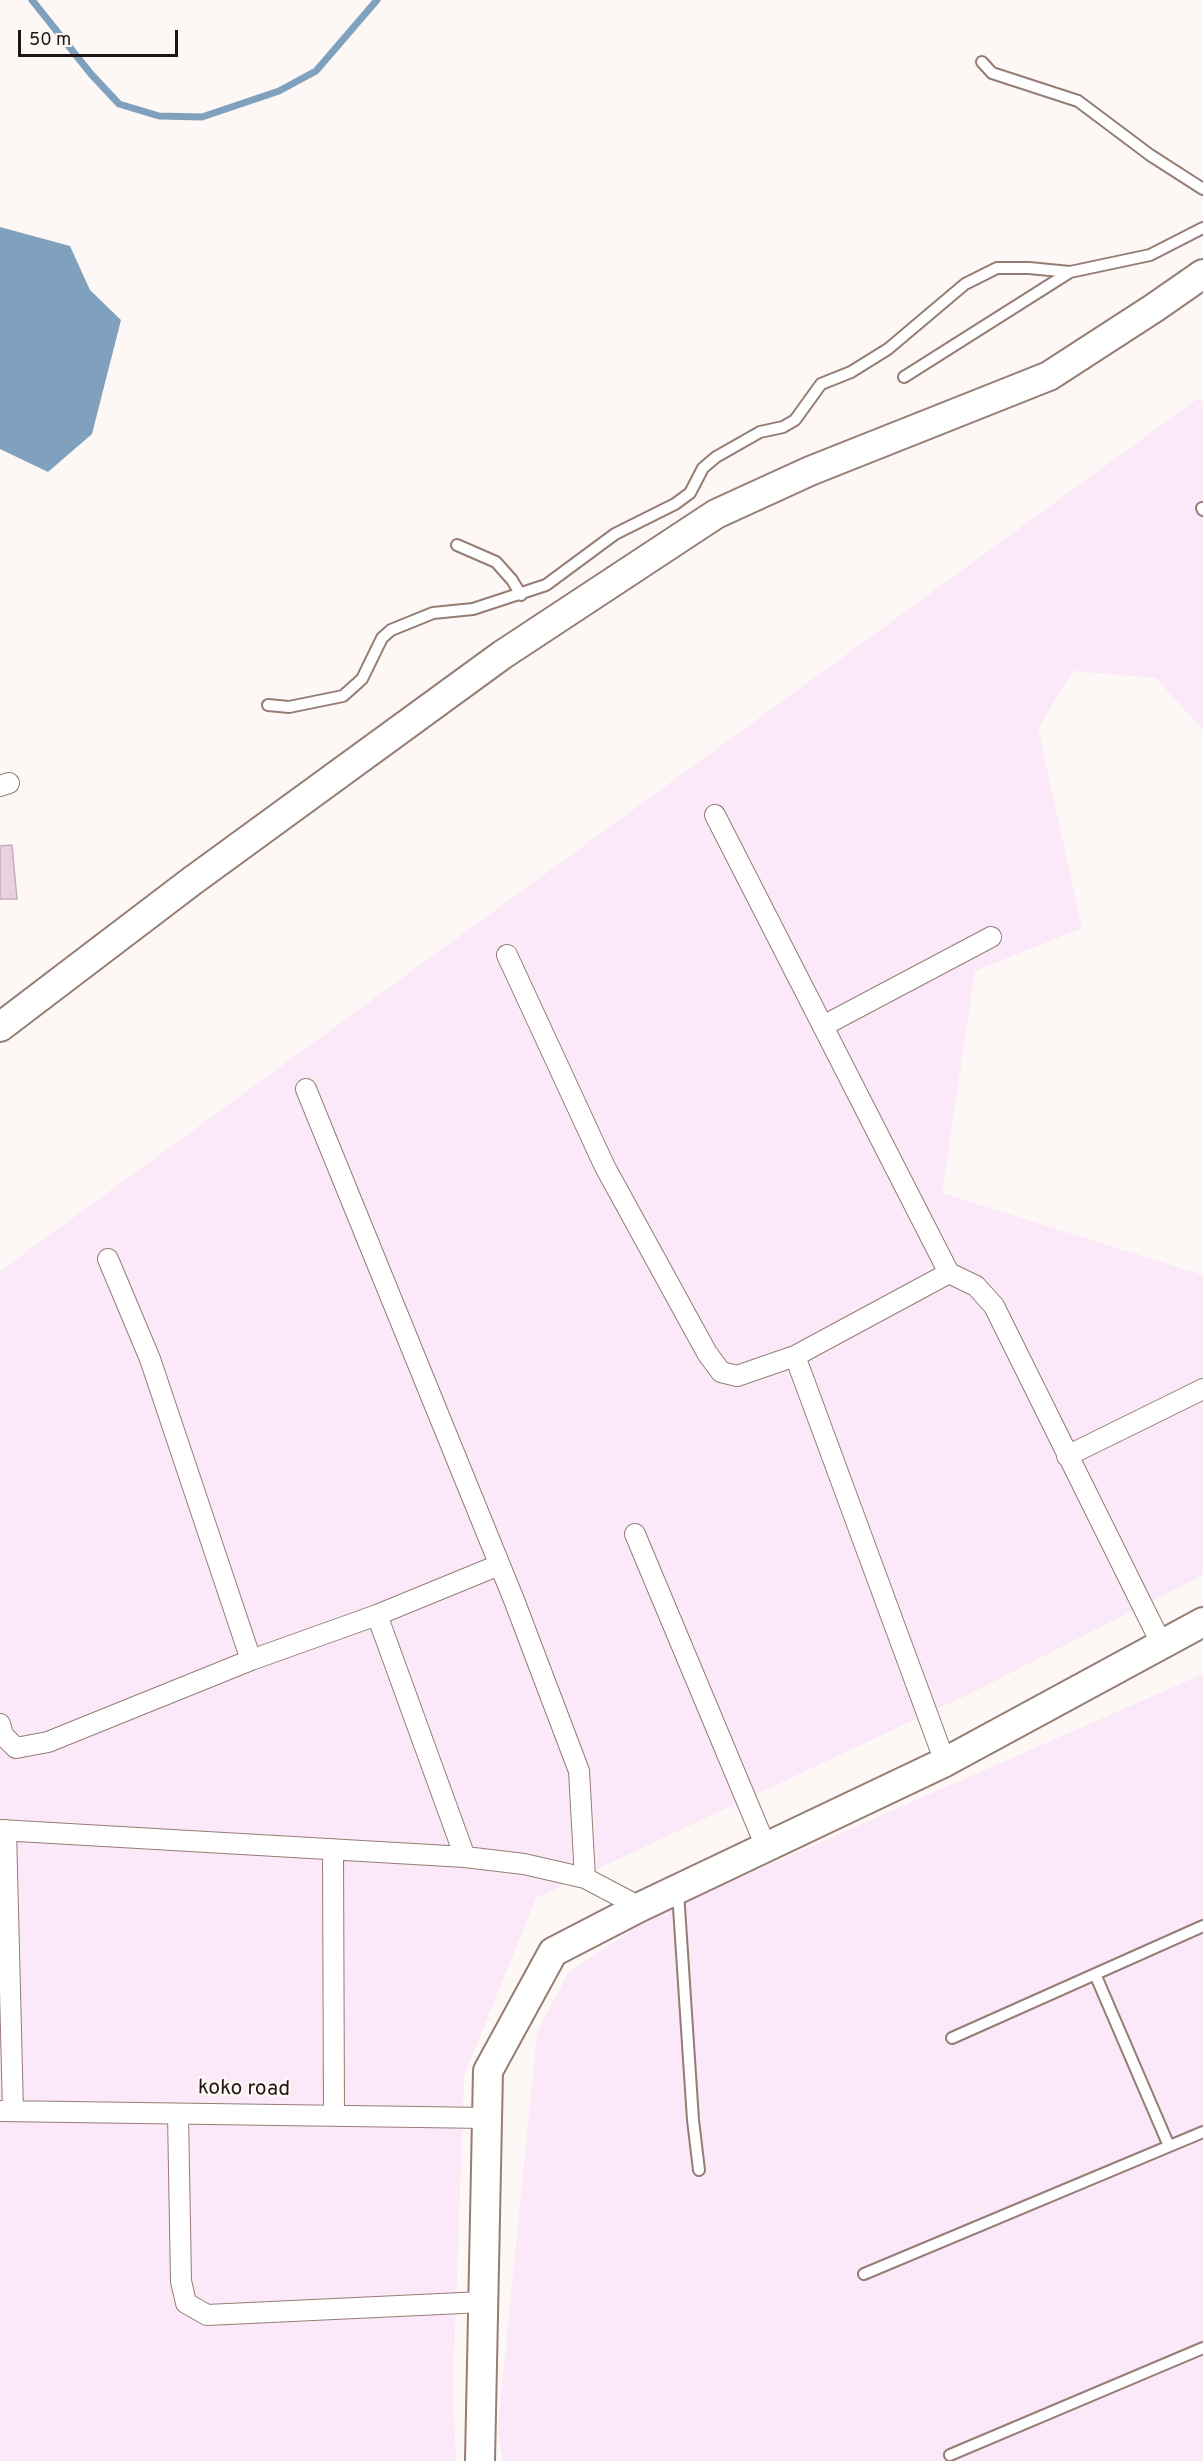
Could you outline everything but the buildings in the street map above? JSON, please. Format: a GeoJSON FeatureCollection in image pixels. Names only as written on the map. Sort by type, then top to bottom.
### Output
{"type":"FeatureCollection","features":[{"type":"Feature","properties":{"kind":"street"},"geometry":{"type":"LineString","coordinates":[[0,1027],[192,881],[502,655],[716,514],[810,471],[1049,376],[1154,309],[1203,274]]}},
{"type":"Feature","properties":{"kind":"street"},"geometry":{"type":"LineString","coordinates":[[715,815],[949,1273],[976,1286],[994,1306],[1161,1643]]}},
{"type":"Feature","properties":{"kind":"street"},"geometry":{"type":"LineString","coordinates":[[823,1026],[991,936]]}},
{"type":"Feature","properties":{"kind":"street"},"geometry":{"type":"LineString","coordinates":[[507,955],[605,1167],[707,1353],[721,1372],[737,1376],[795,1356],[949,1273]]}},
{"type":"Feature","properties":{"kind":"street"},"geometry":{"type":"LineString","coordinates":[[306,1089],[499,1565],[579,1771],[585,1878]]}},
{"type":"Feature","properties":{"kind":"street"},"geometry":{"type":"LineString","coordinates":[[108,1259],[150,1359],[251,1660]]}},
{"type":"Feature","properties":{"kind":"street"},"geometry":{"type":"LineString","coordinates":[[795,1356],[945,1762]]}},
{"type":"Feature","properties":{"kind":"street"},"geometry":{"type":"LineString","coordinates":[[1067,1456],[1203,1389]]}},
{"type":"Feature","properties":{"kind":"street"},"geometry":{"type":"LineString","coordinates":[[635,1534],[766,1847]]}},
{"type":"Feature","properties":{"kind":"street"},"geometry":{"type":"LineString","coordinates":[[0,1724],[3,1735],[16,1748],[48,1742],[251,1660],[377,1615],[499,1565]]}},
{"type":"Feature","properties":{"kind":"street"},"geometry":{"type":"LineString","coordinates":[[377,1615],[465,1857]]}},
{"type":"Feature","properties":{"kind":"street"},"geometry":{"type":"LineString","coordinates":[[480,2461],[488,2071],[553,1952],[640,1907],[945,1762],[1203,1622]]}},
{"type":"Feature","properties":{"kind":"street"},"geometry":{"type":"LineString","coordinates":[[6,2111],[3,1830],[465,1857],[524,1864],[585,1878],[640,1907]]}},
{"type":"Feature","properties":{"kind":"street"},"geometry":{"type":"LineString","coordinates":[[333,1849],[334,2116]]}},
{"type":"Feature","properties":{"kind":"street","name":"koko road"},"geometry":{"type":"LineString","coordinates":[[6,2111],[487,2118]]}},
{"type":"Feature","properties":{"kind":"street"},"geometry":{"type":"LineString","coordinates":[[178,2114],[181,2281],[186,2303],[207,2315],[483,2302]]}},
{"type":"Feature","properties":{"kind":"lane"},"geometry":{"type":"LineString","coordinates":[[982,62],[992,73],[1078,101],[1150,155],[1203,189]]}},
{"type":"Feature","properties":{"kind":"lane"},"geometry":{"type":"LineString","coordinates":[[268,705],[289,707],[344,696],[362,679],[382,638],[392,630],[433,613],[473,609],[546,585],[615,534],[675,504],[690,493],[703,468],[716,457],[760,432],[783,427],[795,420],[821,384],[851,372],[888,349],[965,284],[997,268],[1070,272],[1150,255],[1203,228]]}},
{"type":"Feature","properties":{"kind":"lane"},"geometry":{"type":"LineString","coordinates":[[904,377],[1070,272]]}},
{"type":"Feature","properties":{"kind":"lane"},"geometry":{"type":"LineString","coordinates":[[457,545],[496,562],[512,580],[521,595]]}},
{"type":"Feature","properties":{"kind":"lane"},"geometry":{"type":"LineString","coordinates":[[678,1889],[693,2121],[699,2169]]}},
{"type":"Feature","properties":{"kind":"lane"},"geometry":{"type":"LineString","coordinates":[[952,2038],[1203,1926]]}},
{"type":"Feature","properties":{"kind":"lane"},"geometry":{"type":"LineString","coordinates":[[1095,1974],[1169,2146]]}},
{"type":"Feature","properties":{"kind":"lane"},"geometry":{"type":"LineString","coordinates":[[864,2274],[1203,2132]]}},
{"type":"Feature","properties":{"kind":"lane"},"geometry":{"type":"LineString","coordinates":[[950,2455],[1203,2349]]}},
{"type":"Feature","properties":{"kind":"shaded area"},"geometry":{"type":"Polygon","coordinates":[[[1197,399],[1203,402],[1203,730],[1156,678],[1073,671],[1038,728],[1082,928],[975,971],[942,1193],[1203,1275],[1203,1575],[971,1693],[536,1898],[464,2076],[453,2390],[456,2461],[0,2461],[0,1271],[1197,399]]]}},
{"type":"Feature","properties":{"kind":"shaded area"},"geometry":{"type":"Polygon","coordinates":[[[1203,1674],[1203,2461],[502,2461],[498,2427],[537,2032],[569,1972],[655,1915],[1203,1674]]]}},
{"type":"Feature","properties":{"kind":"water"},"geometry":{"type":"Polygon","coordinates":[[[0,227],[70,246],[90,290],[121,320],[92,434],[48,472],[0,449],[0,227]]]}},
{"type":"Feature","properties":{"kind":"waterway"},"geometry":{"type":"LineString","coordinates":[[32,0],[91,74],[119,104],[159,116],[202,117],[279,91],[316,71],[377,0]]}}]}
